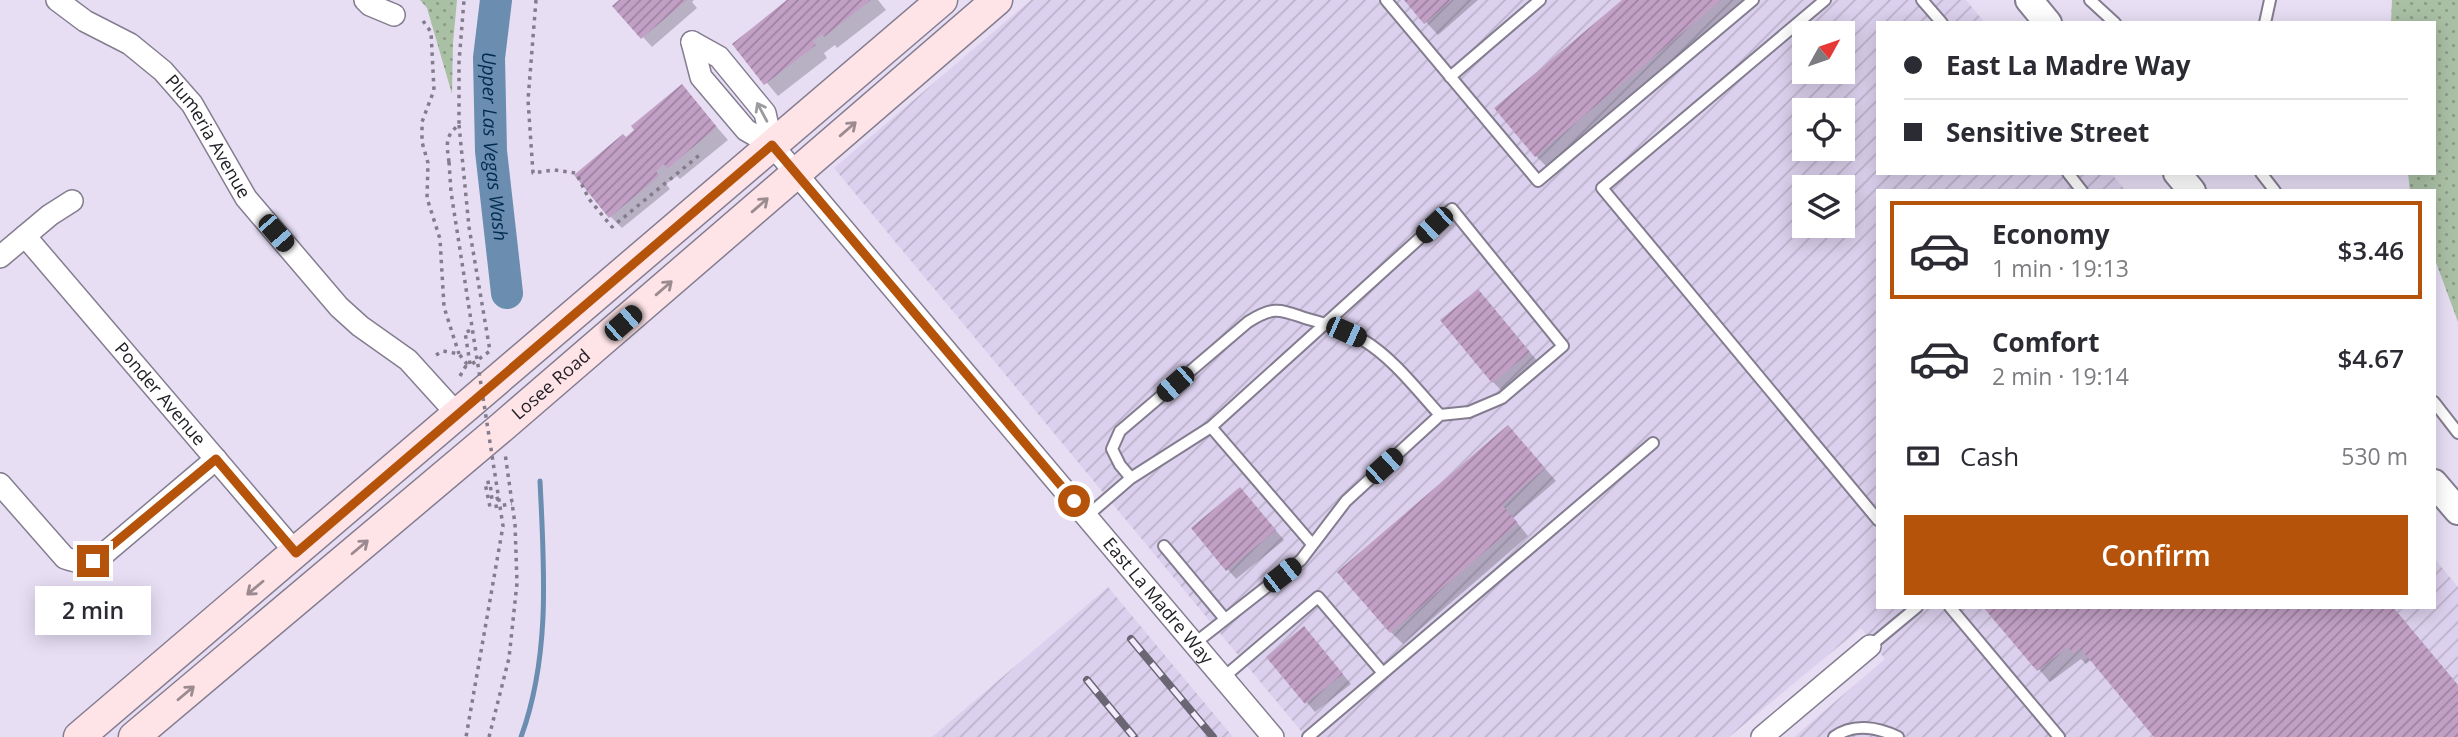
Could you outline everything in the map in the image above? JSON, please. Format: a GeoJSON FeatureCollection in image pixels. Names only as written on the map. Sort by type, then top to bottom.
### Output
{"type":"FeatureCollection","features":[{"type":"Feature","properties":{"kind":"main road"},"geometry":{"type":"LineString","coordinates":[[79,737],[942,0]]}},
{"type":"Feature","properties":{"kind":"main road","name":"Losee Road"},"geometry":{"type":"LineString","coordinates":[[134,737],[400,513],[996,0]]}},
{"type":"Feature","properties":{"kind":"main road"},"geometry":{"type":"LineString","coordinates":[[400,513],[433,461],[460,435],[457,414]]}},
{"type":"Feature","properties":{"kind":"street","name":"Plumeria Avenue"},"geometry":{"type":"LineString","coordinates":[[57,0],[85,21],[130,44],[163,71],[192,104],[246,198],[339,307],[360,326],[408,360],[457,414]]}},
{"type":"Feature","properties":{"kind":"street"},"geometry":{"type":"LineString","coordinates":[[365,0],[370,5],[394,15]]}},
{"type":"Feature","properties":{"kind":"street"},"geometry":{"type":"LineString","coordinates":[[2029,0],[2046,21]]}},
{"type":"Feature","properties":{"kind":"street","name":"East La Madre Way"},"geometry":{"type":"LineString","coordinates":[[772,145],[765,113],[719,57],[692,42],[701,77],[746,130],[772,145],[1273,737]]}},
{"type":"Feature","properties":{"kind":"street"},"geometry":{"type":"LineString","coordinates":[[0,257],[50,215],[72,201]]}},
{"type":"Feature","properties":{"kind":"street","name":"Ponder Avenue"},"geometry":{"type":"LineString","coordinates":[[25,236],[296,553]]}},
{"type":"Feature","properties":{"kind":"street"},"geometry":{"type":"LineString","coordinates":[[0,484],[65,558],[81,564],[93,561],[105,553],[216,459]]}},
{"type":"Feature","properties":{"kind":"street"},"geometry":{"type":"LineString","coordinates":[[2436,485],[2458,511]]}},
{"type":"Feature","properties":{"kind":"street"},"geometry":{"type":"LineString","coordinates":[[1762,737],[1870,646]]}},
{"type":"Feature","properties":{"kind":"lane"},"geometry":{"type":"LineString","coordinates":[[1386,0],[1538,181],[1753,0]]}},
{"type":"Feature","properties":{"kind":"lane"},"geometry":{"type":"LineString","coordinates":[[1450,77],[1540,0]]}},
{"type":"Feature","properties":{"kind":"lane"},"geometry":{"type":"LineString","coordinates":[[1825,0],[1602,188],[1876,518]]}},
{"type":"Feature","properties":{"kind":"lane"},"geometry":{"type":"LineString","coordinates":[[1923,0],[1940,21]]}},
{"type":"Feature","properties":{"kind":"lane"},"geometry":{"type":"LineString","coordinates":[[2090,0],[2113,21]]}},
{"type":"Feature","properties":{"kind":"lane"},"geometry":{"type":"LineString","coordinates":[[2265,21],[2270,0]]}},
{"type":"Feature","properties":{"kind":"lane"},"geometry":{"type":"LineString","coordinates":[[722,102],[742,85]]}},
{"type":"Feature","properties":{"kind":"lane"},"geometry":{"type":"LineString","coordinates":[[2070,175],[2080,189]]}},
{"type":"Feature","properties":{"kind":"lane"},"geometry":{"type":"LineString","coordinates":[[2263,175],[2273,189]]}},
{"type":"Feature","properties":{"kind":"lane"},"geometry":{"type":"LineString","coordinates":[[1087,516],[1131,478],[1211,427],[1452,209],[1563,346],[1502,398],[1469,412],[1440,415],[1346,501],[1301,560],[1195,643]]}},
{"type":"Feature","properties":{"kind":"lane"},"geometry":{"type":"LineString","coordinates":[[1131,478],[1112,449],[1120,431],[1248,322],[1265,311],[1280,310],[1327,324],[1364,340],[1392,364],[1440,415]]}},
{"type":"Feature","properties":{"kind":"lane"},"geometry":{"type":"LineString","coordinates":[[2436,405],[2458,433]]}},
{"type":"Feature","properties":{"kind":"lane"},"geometry":{"type":"LineString","coordinates":[[1211,427],[1312,544]]}},
{"type":"Feature","properties":{"kind":"lane"},"geometry":{"type":"LineString","coordinates":[[1308,737],[1653,443]]}},
{"type":"Feature","properties":{"kind":"lane"},"geometry":{"type":"LineString","coordinates":[[1164,546],[1225,619]]}},
{"type":"Feature","properties":{"kind":"lane"},"geometry":{"type":"LineString","coordinates":[[1224,677],[1318,597],[1383,673]]}},
{"type":"Feature","properties":{"kind":"lane"},"geometry":{"type":"LineString","coordinates":[[1870,646],[1915,609]]}},
{"type":"Feature","properties":{"kind":"lane"},"geometry":{"type":"LineString","coordinates":[[1952,609],[2059,737]]}},
{"type":"Feature","properties":{"kind":"lane"},"geometry":{"type":"LineString","coordinates":[[1833,737],[1860,726],[1889,732],[1898,737]]}},
{"type":"Feature","properties":{"kind":"path"},"geometry":{"type":"LineString","coordinates":[[464,0],[458,125],[469,227],[490,351]]}},
{"type":"Feature","properties":{"kind":"path"},"geometry":{"type":"LineString","coordinates":[[536,0],[528,100],[533,173],[554,170],[576,173],[589,198],[612,227],[702,153]]}},
{"type":"Feature","properties":{"kind":"path"},"geometry":{"type":"LineString","coordinates":[[423,21],[431,32],[434,90],[422,122],[422,142],[428,163],[426,198],[440,239],[444,307],[459,354],[469,364]]}},
{"type":"Feature","properties":{"kind":"path"},"geometry":{"type":"LineString","coordinates":[[458,125],[447,139],[451,192],[503,526],[466,737]]}},
{"type":"Feature","properties":{"kind":"path"},"geometry":{"type":"LineString","coordinates":[[469,364],[466,332],[473,330]]}},
{"type":"Feature","properties":{"kind":"path"},"geometry":{"type":"LineString","coordinates":[[460,376],[469,364],[500,346]]}},
{"type":"Feature","properties":{"kind":"path"},"geometry":{"type":"LineString","coordinates":[[436,355],[443,351],[459,354]]}},
{"type":"Feature","properties":{"kind":"path"},"geometry":{"type":"LineString","coordinates":[[489,737],[509,658],[517,583],[512,504],[504,448]]}},
{"type":"Feature","properties":{"kind":"path"},"geometry":{"type":"LineString","coordinates":[[499,498],[492,500],[489,482],[485,483],[490,507],[512,504]]}},
{"type":"Feature","properties":{"kind":"shaded area"},"geometry":{"type":"Polygon","coordinates":[[[1031,0],[1966,0],[1983,21],[1876,21],[1876,175],[2113,175],[2124,189],[1876,189],[1876,609],[2436,609],[2436,560],[2458,587],[2458,737],[1794,737],[1885,659],[1861,628],[1729,737],[1306,737],[834,168],[1031,0]]]}},
{"type":"Feature","properties":{"kind":"shaded area"},"geometry":{"type":"Polygon","coordinates":[[[1108,587],[1233,737],[932,737],[1108,587]]]}},
{"type":"Feature","properties":{"kind":"green space"},"geometry":{"type":"Polygon","coordinates":[[[420,0],[457,0],[452,94],[427,8],[420,0]]]}},
{"type":"Feature","properties":{"kind":"green space"},"geometry":{"type":"Polygon","coordinates":[[[2392,0],[2458,0],[2458,322],[2436,262],[2436,189],[2410,189],[2408,175],[2436,175],[2436,21],[2391,21],[2392,0]]]}},
{"type":"Feature","properties":{"kind":"building"},"geometry":{"type":"Polygon","coordinates":[[[619,0],[687,0],[641,39],[612,6],[619,0]]]}},
{"type":"Feature","properties":{"kind":"building"},"geometry":{"type":"Polygon","coordinates":[[[787,0],[871,0],[824,37],[822,34],[813,41],[816,45],[764,85],[732,44],[787,0]]]}},
{"type":"Feature","properties":{"kind":"building"},"geometry":{"type":"Polygon","coordinates":[[[1404,0],[1452,0],[1424,24],[1404,0]]]}},
{"type":"Feature","properties":{"kind":"building"},"geometry":{"type":"Polygon","coordinates":[[[1622,0],[1721,0],[1535,157],[1494,108],[1622,0]]]}},
{"type":"Feature","properties":{"kind":"building"},"geometry":{"type":"Polygon","coordinates":[[[682,84],[717,127],[667,169],[664,164],[656,171],[659,176],[609,218],[574,175],[623,134],[626,137],[634,130],[631,126],[682,84]]]}},
{"type":"Feature","properties":{"kind":"building"},"geometry":{"type":"Polygon","coordinates":[[[1478,289],[1530,352],[1492,383],[1440,320],[1478,289]]]}},
{"type":"Feature","properties":{"kind":"building"},"geometry":{"type":"Polygon","coordinates":[[[1508,425],[1545,468],[1502,505],[1518,523],[1390,633],[1337,572],[1508,425]]]}},
{"type":"Feature","properties":{"kind":"building"},"geometry":{"type":"Polygon","coordinates":[[[1240,487],[1276,530],[1226,571],[1191,528],[1240,487]]]}},
{"type":"Feature","properties":{"kind":"building"},"geometry":{"type":"Polygon","coordinates":[[[1985,609],[2395,609],[2458,685],[2458,737],[2154,737],[2080,648],[2073,654],[2068,647],[2037,671],[1985,609]]]}},
{"type":"Feature","properties":{"kind":"building"},"geometry":{"type":"Polygon","coordinates":[[[1304,626],[1343,674],[1305,704],[1266,657],[1304,626]]]}},
{"type":"Feature","properties":{"kind":"waterway","name":"Upper Las Vegas Wash"},"geometry":{"type":"LineString","coordinates":[[496,0],[489,58],[491,151],[507,293]]}},
{"type":"Feature","properties":{"kind":"waterway","name":"Upper Las Vegas Wash"},"geometry":{"type":"LineString","coordinates":[[521,737],[531,706],[541,642],[544,578],[540,481]]}},
{"type":"Feature","properties":{"kind":"railway"},"geometry":{"type":"LineString","coordinates":[[1131,639],[1213,737]]}},
{"type":"Feature","properties":{"kind":"railway"},"geometry":{"type":"LineString","coordinates":[[1087,680],[1134,737]]}},
{"type":"Feature","properties":{"kind":"route"},"geometry":{"type":"LineString","coordinates":[[93,561],[216,459],[296,553],[772,145],[1074,501]]}}]}
